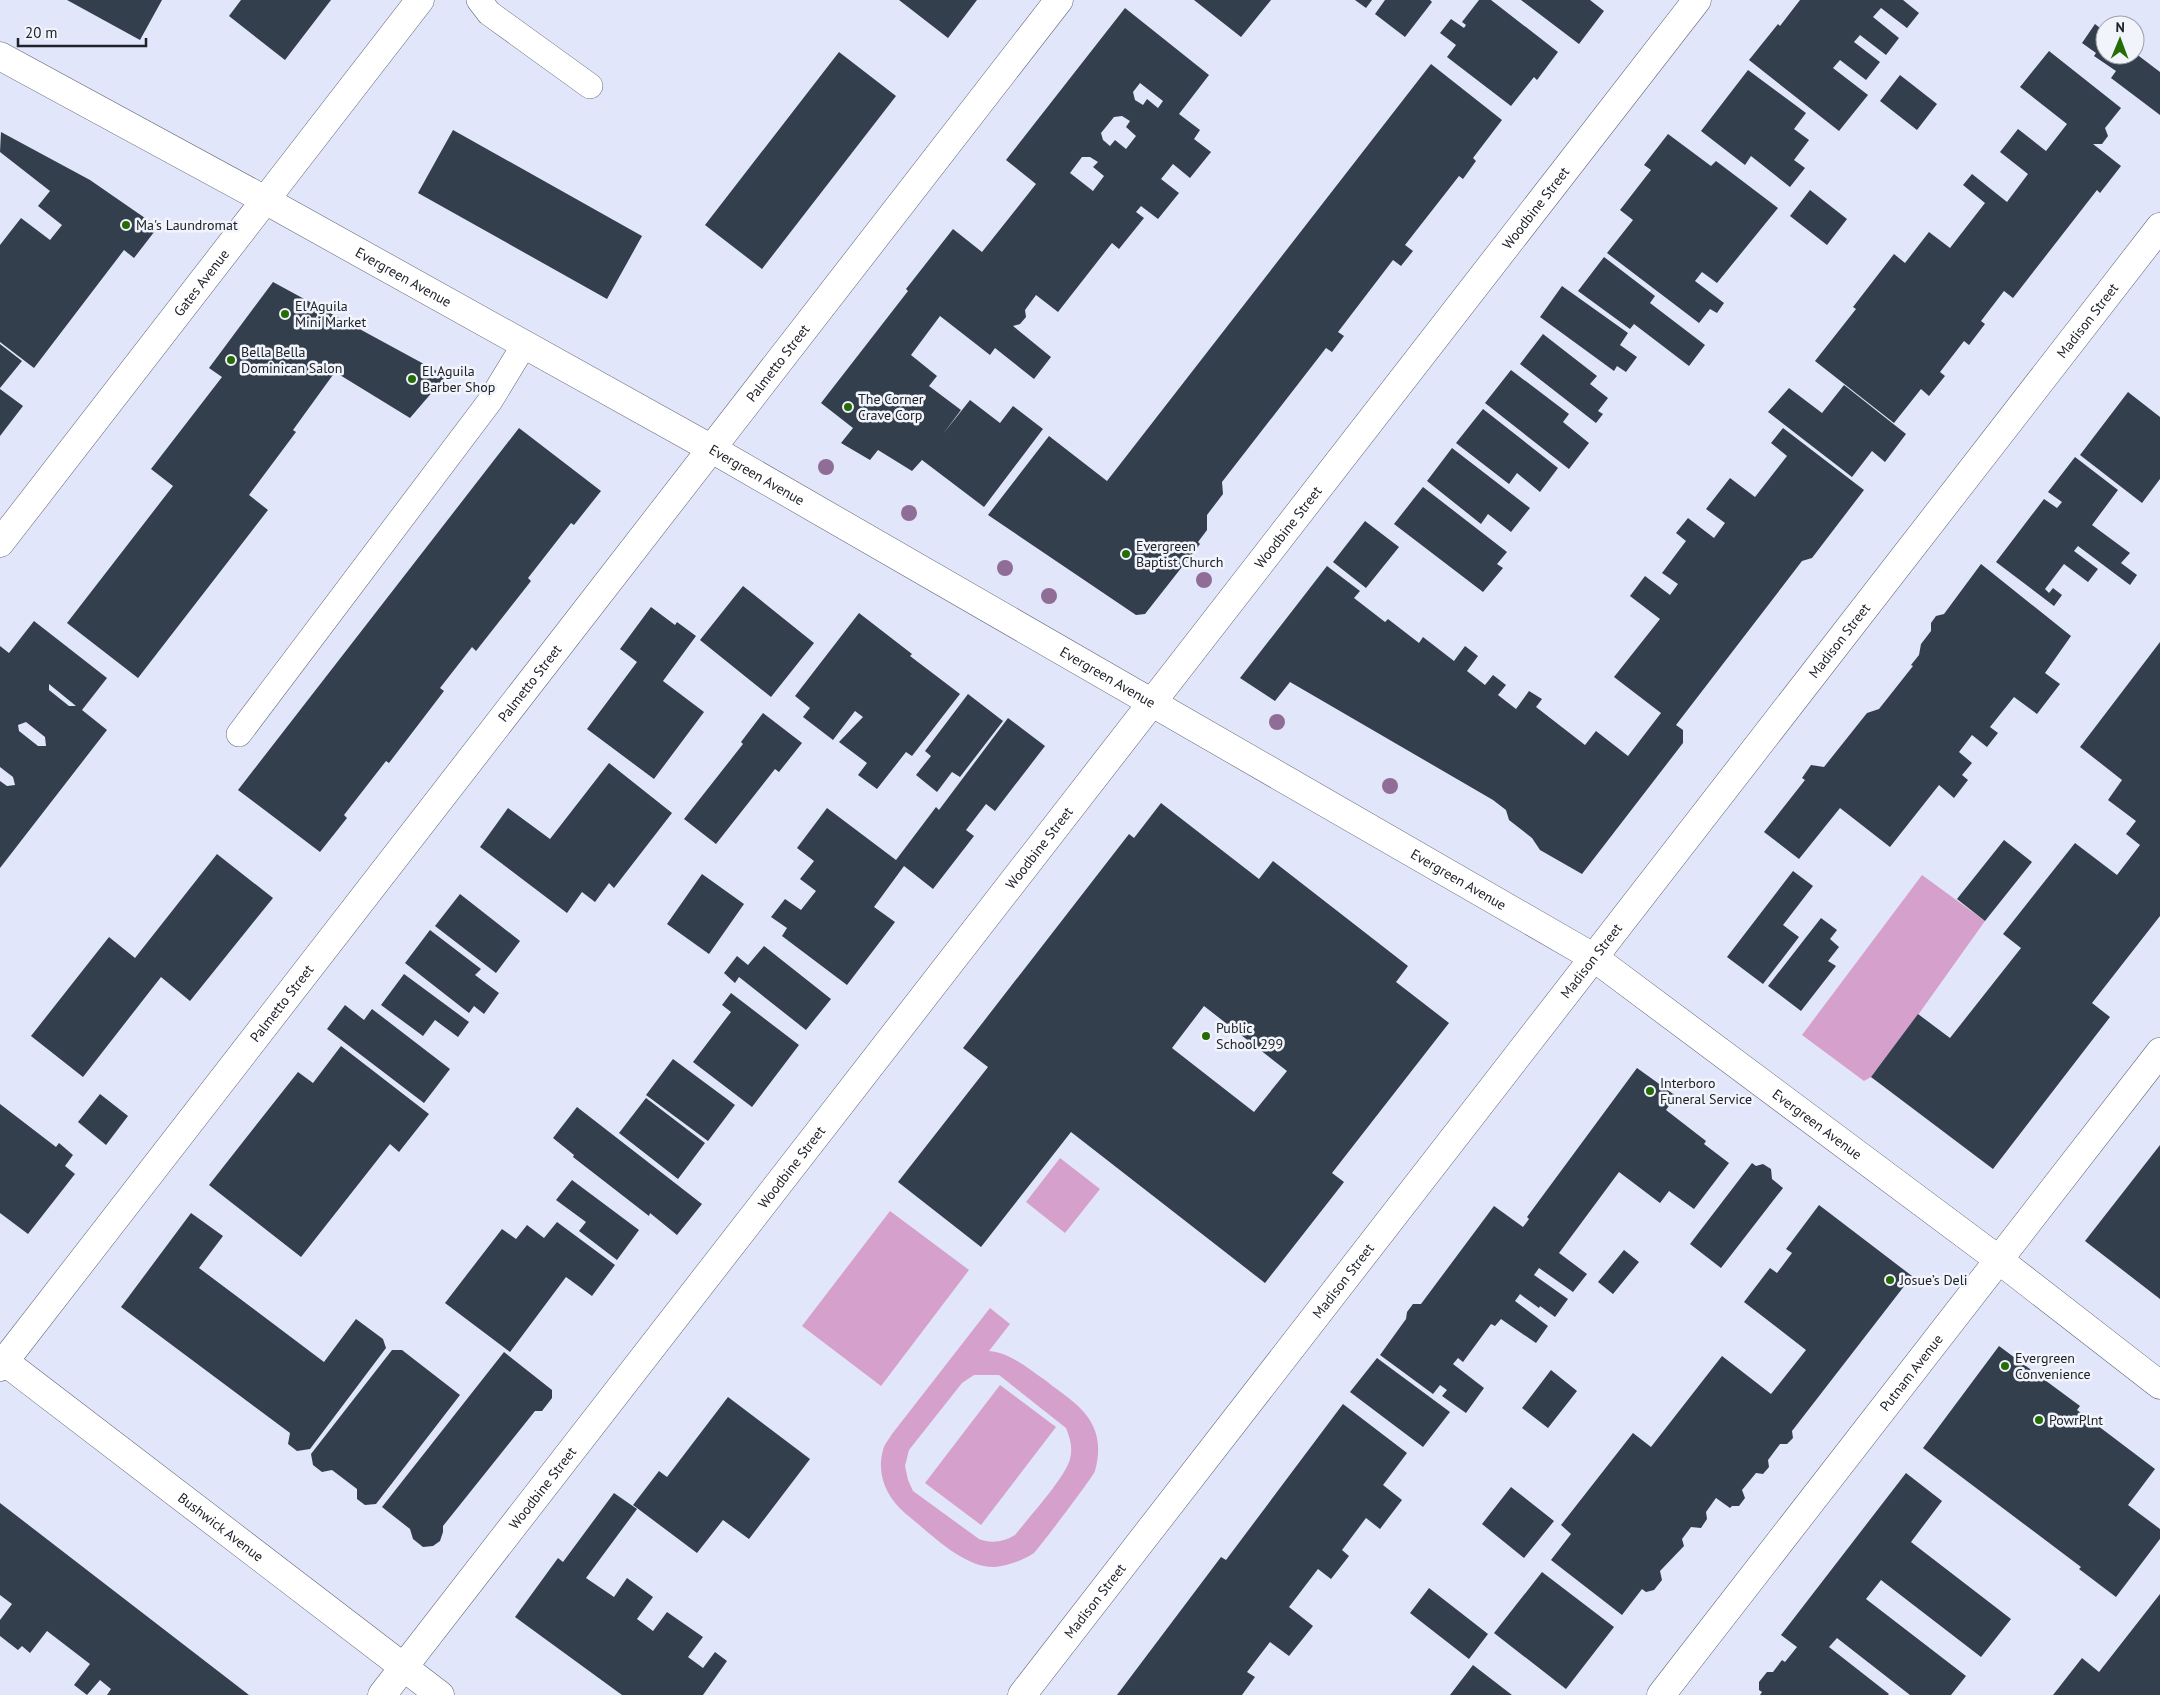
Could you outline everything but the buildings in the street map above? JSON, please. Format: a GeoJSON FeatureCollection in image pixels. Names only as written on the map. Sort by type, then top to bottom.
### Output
{"type":"FeatureCollection","features":[{"type":"Feature","properties":{"kind":"street","name":"Gates Avenue"},"geometry":{"type":"LineString","coordinates":[[0,543],[420,0]]}},
{"type":"Feature","properties":{"kind":"street","name":"Palmetto Street"},"geometry":{"type":"LineString","coordinates":[[1,1362],[1060,0]]}},
{"type":"Feature","properties":{"kind":"street","name":"Woodbine Street"},"geometry":{"type":"LineString","coordinates":[[382,1695],[1697,0]]}},
{"type":"Feature","properties":{"kind":"street","name":"Evergreen Avenue"},"geometry":{"type":"LineString","coordinates":[[0,56],[265,200],[712,449],[1593,957],[1999,1260],[2160,1385]]}},
{"type":"Feature","properties":{"kind":"street","name":"Madison Street"},"geometry":{"type":"LineString","coordinates":[[1022,1695],[2160,227]]}},
{"type":"Feature","properties":{"kind":"street","name":"Putnam Avenue"},"geometry":{"type":"LineString","coordinates":[[1661,1695],[2160,1052]]}},
{"type":"Feature","properties":{"kind":"street","name":"Bushwick Avenue"},"geometry":{"type":"LineString","coordinates":[[1,1362],[440,1695]]}},
{"type":"Feature","properties":{"kind":"lane"},"geometry":{"type":"LineString","coordinates":[[479,0],[489,13],[590,86]]}},
{"type":"Feature","properties":{"kind":"lane"},"geometry":{"type":"LineString","coordinates":[[239,734],[490,401],[524,345]]}},
{"type":"Feature","properties":{"kind":"shaded area"},"geometry":{"type":"Polygon","coordinates":[[[1922,875],[1985,921],[1918,1015],[1871,1077],[1864,1081],[1802,1035],[1922,875]]]}},
{"type":"Feature","properties":{"kind":"shaded area"},"geometry":{"type":"Polygon","coordinates":[[[1060,1158],[1100,1189],[1065,1233],[1026,1202],[1060,1158]]]}},
{"type":"Feature","properties":{"kind":"shaded area"},"geometry":{"type":"Polygon","coordinates":[[[890,1211],[969,1270],[881,1386],[802,1326],[890,1211]]]}},
{"type":"Feature","properties":{"kind":"shaded area"},"geometry":{"type":"Polygon","coordinates":[[[990,1308],[1010,1324],[989,1351],[997,1352],[1018,1362],[1065,1395],[1084,1412],[1095,1431],[1098,1443],[1097,1460],[1092,1476],[1034,1553],[1005,1565],[995,1567],[983,1566],[971,1562],[947,1548],[893,1501],[882,1477],[881,1468],[885,1444],[990,1308]],[[974,1375],[962,1383],[909,1450],[905,1466],[913,1491],[979,1539],[993,1542],[1002,1541],[1015,1535],[1046,1497],[1067,1467],[1071,1451],[1070,1439],[1066,1428],[999,1375],[974,1375]]]}},
{"type":"Feature","properties":{"kind":"shaded area"},"geometry":{"type":"Polygon","coordinates":[[[1000,1385],[1056,1427],[981,1525],[925,1483],[1000,1385]]]}},
{"type":"Feature","properties":{"kind":"place","name":"Ma's Laundromat"},"geometry":{"type":"Point","coordinates":[126,225]}},
{"type":"Feature","properties":{"kind":"place","name":"El Aguila Mini Market"},"geometry":{"type":"Point","coordinates":[285,314]}},
{"type":"Feature","properties":{"kind":"place","name":"Bella Bella Dominican Salon"},"geometry":{"type":"Point","coordinates":[231,360]}},
{"type":"Feature","properties":{"kind":"place","name":"El Aguila Barber Shop"},"geometry":{"type":"Point","coordinates":[412,379]}},
{"type":"Feature","properties":{"kind":"place","name":"The Corner Crave Corp"},"geometry":{"type":"Point","coordinates":[848,407]}},
{"type":"Feature","properties":{"kind":"place","name":"Evergreen Baptist Church"},"geometry":{"type":"Point","coordinates":[1126,554]}},
{"type":"Feature","properties":{"kind":"place","name":"Public School 299"},"geometry":{"type":"Point","coordinates":[1206,1036]}},
{"type":"Feature","properties":{"kind":"place","name":"Interboro Funeral Service"},"geometry":{"type":"Point","coordinates":[1650,1091]}},
{"type":"Feature","properties":{"kind":"place","name":"Josue’s Deli"},"geometry":{"type":"Point","coordinates":[1890,1280]}},
{"type":"Feature","properties":{"kind":"place","name":"Evergreen Convenience"},"geometry":{"type":"Point","coordinates":[2005,1366]}},
{"type":"Feature","properties":{"kind":"place","name":"PowrPlnt"},"geometry":{"type":"Point","coordinates":[2039,1420]}}]}
